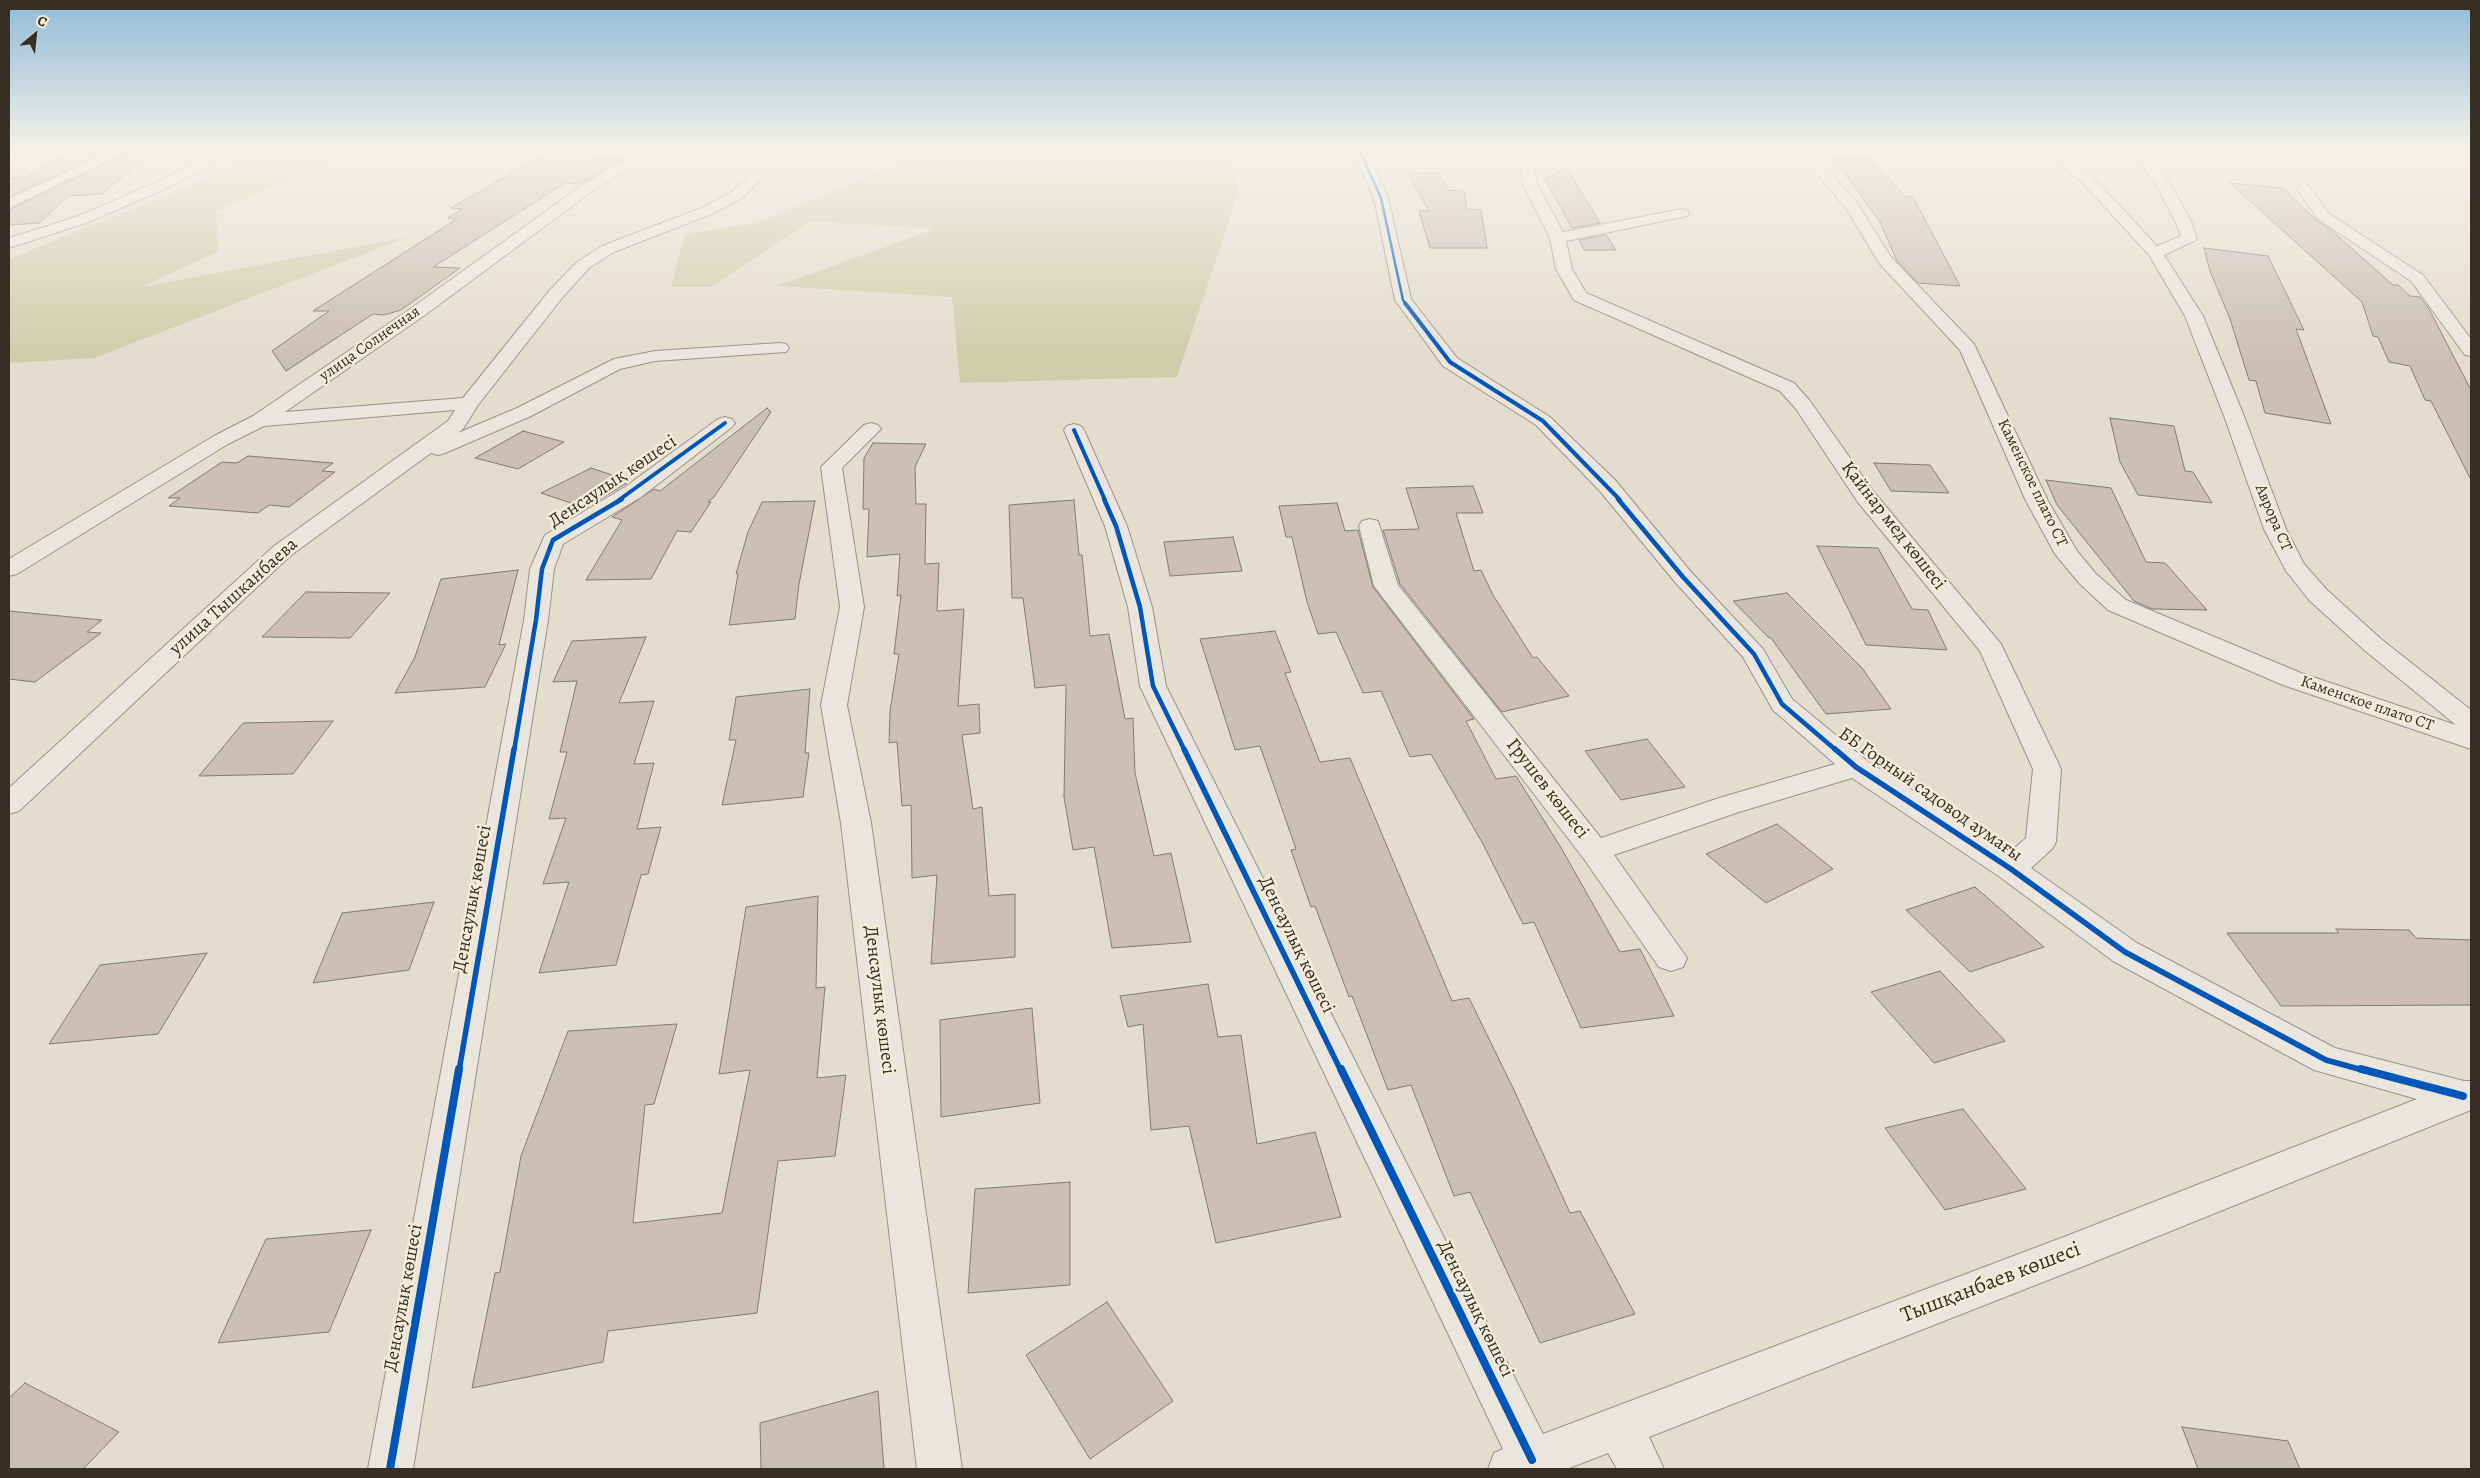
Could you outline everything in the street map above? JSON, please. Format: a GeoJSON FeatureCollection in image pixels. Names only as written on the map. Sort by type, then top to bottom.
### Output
{"type":"FeatureCollection","features":[{"type":"Feature","properties":{"kind":"street"},"geometry":{"type":"LineString","coordinates":[[9,243],[86,218]]}},
{"type":"Feature","properties":{"kind":"street","name":"улица Солнечная"},"geometry":{"type":"LineString","coordinates":[[9,569],[221,440],[260,420],[419,311],[546,218]]}},
{"type":"Feature","properties":{"kind":"street","name":"улица Тышканбаева"},"geometry":{"type":"LineString","coordinates":[[9,803],[282,550],[456,425],[469,403],[556,294],[583,265],[608,249],[688,218]]}},
{"type":"Feature","properties":{"kind":"street","name":"ББ Горный садовод аумағы"},"geometry":{"type":"LineString","coordinates":[[1385,218],[1403,300],[1450,362],[1543,421],[1607,486],[1683,577],[1754,654],[1782,704],[1856,766],[2010,869],[2125,952],[2326,1060],[2467,1095]]}},
{"type":"Feature","properties":{"kind":"street","name":"Қайнар мед көшесі"},"geometry":{"type":"LineString","coordinates":[[1548,218],[1558,238],[1564,269],[1580,296],[1787,387],[1803,404],[1865,496],[1992,649],[2047,768],[2041,842],[2010,869]]}},
{"type":"Feature","properties":{"kind":"street"},"geometry":{"type":"LineString","coordinates":[[1558,238],[1657,218]]}},
{"type":"Feature","properties":{"kind":"street","name":"Каменское плато СТ"},"geometry":{"type":"LineString","coordinates":[[1859,218],[1885,260],[1968,348],[2037,501],[2067,554],[2088,579],[2118,605],[2292,679],[2471,740]]}},
{"type":"Feature","properties":{"kind":"street","name":"Аврора СТ"},"geometry":{"type":"LineString","coordinates":[[2123,218],[2156,253],[2194,316],[2234,416],[2275,529],[2294,566],[2318,595],[2372,644],[2471,724]]}},
{"type":"Feature","properties":{"kind":"street"},"geometry":{"type":"LineString","coordinates":[[2156,253],[2188,238],[2182,218]]}},
{"type":"Feature","properties":{"kind":"street"},"geometry":{"type":"LineString","coordinates":[[2326,218],[2417,278],[2471,351]]}},
{"type":"Feature","properties":{"kind":"street"},"geometry":{"type":"LineString","coordinates":[[402,464],[524,412],[614,365],[656,356],[780,348]]}},
{"type":"Feature","properties":{"kind":"street"},"geometry":{"type":"LineString","coordinates":[[260,420],[469,403]]}},
{"type":"Feature","properties":{"kind":"street","name":"Денсаулық көшесі"},"geometry":{"type":"LineString","coordinates":[[390,1469],[534,630],[542,569],[553,540],[633,492],[725,423]]}},
{"type":"Feature","properties":{"kind":"street","name":"Денсаулық көшесі"},"geometry":{"type":"LineString","coordinates":[[871,429],[831,467],[852,607],[834,705],[856,824],[940,1469]]}},
{"type":"Feature","properties":{"kind":"street","name":"Денсаулық көшесі"},"geometry":{"type":"LineString","coordinates":[[1074,430],[1116,526],[1140,607],[1153,686],[1521,1465]]}},
{"type":"Feature","properties":{"kind":"street","name":"Грушев көшесі"},"geometry":{"type":"LineString","coordinates":[[1370,526],[1386,586],[1595,851],[1729,805],[1856,766]]}},
{"type":"Feature","properties":{"kind":"street"},"geometry":{"type":"LineString","coordinates":[[1595,851],[1671,958]]}},
{"type":"Feature","properties":{"kind":"street","name":"Тышқанбаев көшесі"},"geometry":{"type":"LineString","coordinates":[[1521,1465],[2075,1251],[2467,1095]]}},
{"type":"Feature","properties":{"kind":"street"},"geometry":{"type":"LineString","coordinates":[[1618,1427],[1642,1469]]}},
{"type":"Feature","properties":{"kind":"green space"},"geometry":{"type":"Polygon","coordinates":[[[110,218],[217,218],[219,251],[141,287],[408,237],[94,358],[9,363],[9,259],[110,218]]]}},
{"type":"Feature","properties":{"kind":"green space"},"geometry":{"type":"Polygon","coordinates":[[[768,218],[1230,218],[1177,377],[960,383],[952,297],[777,286],[935,229],[811,221],[711,287],[671,287],[685,234],[756,223],[768,218]]]}},
{"type":"Feature","properties":{"kind":"building"},"geometry":{"type":"Polygon","coordinates":[[[9,218],[44,218],[39,223],[9,225],[9,218]]]}},
{"type":"Feature","properties":{"kind":"building"},"geometry":{"type":"Polygon","coordinates":[[[448,218],[510,218],[433,267],[460,268],[401,310],[384,315],[373,314],[286,371],[272,351],[329,311],[313,311],[457,219],[448,218]]]}},
{"type":"Feature","properties":{"kind":"building"},"geometry":{"type":"Polygon","coordinates":[[[1421,218],[1482,218],[1487,248],[1430,248],[1421,218]]]}},
{"type":"Feature","properties":{"kind":"building"},"geometry":{"type":"Polygon","coordinates":[[[1566,218],[1597,218],[1600,223],[1572,228],[1566,218]]]}},
{"type":"Feature","properties":{"kind":"building"},"geometry":{"type":"Polygon","coordinates":[[[1877,218],[1924,218],[1960,286],[1918,283],[1897,261],[1877,218]]]}},
{"type":"Feature","properties":{"kind":"building"},"geometry":{"type":"Polygon","coordinates":[[[2269,218],[2314,218],[2330,229],[2393,285],[2398,285],[2410,296],[2420,297],[2429,309],[2471,390],[2471,480],[2431,401],[2425,400],[2410,366],[2389,362],[2378,337],[2373,336],[2362,302],[2269,218]]]}},
{"type":"Feature","properties":{"kind":"building"},"geometry":{"type":"Polygon","coordinates":[[[1606,235],[1616,250],[1584,250],[1579,240],[1606,235]]]}},
{"type":"Feature","properties":{"kind":"building"},"geometry":{"type":"Polygon","coordinates":[[[2204,248],[2268,256],[2304,330],[2296,329],[2331,424],[2265,413],[2256,381],[2249,380],[2230,319],[2210,271],[2204,248]]]}},
{"type":"Feature","properties":{"kind":"building"},"geometry":{"type":"Polygon","coordinates":[[[767,408],[771,412],[714,497],[708,502],[711,502],[691,532],[677,531],[651,579],[586,580],[622,520],[612,517],[654,489],[660,491],[767,408]]]}},
{"type":"Feature","properties":{"kind":"building"},"geometry":{"type":"Polygon","coordinates":[[[2110,418],[2174,426],[2185,471],[2193,472],[2212,503],[2138,495],[2120,462],[2110,418]]]}},
{"type":"Feature","properties":{"kind":"building"},"geometry":{"type":"Polygon","coordinates":[[[523,431],[564,442],[518,469],[475,458],[523,431]]]}},
{"type":"Feature","properties":{"kind":"building"},"geometry":{"type":"Polygon","coordinates":[[[873,443],[926,444],[915,467],[916,504],[926,504],[925,564],[939,563],[937,611],[964,609],[958,706],[979,704],[980,733],[962,735],[973,809],[982,807],[989,896],[1015,894],[1015,957],[931,964],[937,875],[912,878],[911,805],[902,806],[897,742],[889,743],[890,711],[899,654],[894,654],[901,595],[897,596],[900,554],[867,557],[869,509],[863,509],[864,458],[873,443]]]}},
{"type":"Feature","properties":{"kind":"building"},"geometry":{"type":"Polygon","coordinates":[[[248,456],[333,463],[322,471],[335,472],[289,507],[269,505],[258,513],[169,506],[180,498],[168,498],[222,462],[237,463],[248,456]]]}},
{"type":"Feature","properties":{"kind":"building"},"geometry":{"type":"Polygon","coordinates":[[[1874,463],[1930,465],[1949,493],[1891,491],[1874,463]]]}},
{"type":"Feature","properties":{"kind":"building"},"geometry":{"type":"Polygon","coordinates":[[[591,468],[630,481],[586,508],[541,493],[591,468]]]}},
{"type":"Feature","properties":{"kind":"building"},"geometry":{"type":"Polygon","coordinates":[[[2046,480],[2111,488],[2146,562],[2165,563],[2207,610],[2152,609],[2134,601],[2057,505],[2046,480]]]}},
{"type":"Feature","properties":{"kind":"building"},"geometry":{"type":"Polygon","coordinates":[[[1473,486],[1483,513],[1456,513],[1474,571],[1481,570],[1493,595],[1533,658],[1537,657],[1569,696],[1502,712],[1400,584],[1383,530],[1419,529],[1406,488],[1473,486]]]}},
{"type":"Feature","properties":{"kind":"building"},"geometry":{"type":"Polygon","coordinates":[[[1074,500],[1079,555],[1082,555],[1090,636],[1109,634],[1125,719],[1133,718],[1135,773],[1154,856],[1171,853],[1191,942],[1112,948],[1094,847],[1073,850],[1064,797],[1066,685],[1035,688],[1023,598],[1012,598],[1009,505],[1074,500]]]}},
{"type":"Feature","properties":{"kind":"building"},"geometry":{"type":"Polygon","coordinates":[[[815,501],[799,584],[795,619],[729,625],[738,574],[736,574],[748,532],[762,502],[815,501]]]}},
{"type":"Feature","properties":{"kind":"building"},"geometry":{"type":"Polygon","coordinates":[[[1337,503],[1345,531],[1358,530],[1373,587],[1474,719],[1466,721],[1496,779],[1516,776],[1560,846],[1620,952],[1640,949],[1674,1016],[1581,1028],[1534,922],[1523,924],[1483,844],[1431,754],[1410,757],[1381,691],[1363,693],[1336,632],[1318,634],[1307,602],[1292,537],[1286,537],[1279,506],[1337,503]]]}},
{"type":"Feature","properties":{"kind":"building"},"geometry":{"type":"Polygon","coordinates":[[[1233,537],[1242,571],[1170,576],[1164,542],[1233,537]]]}},
{"type":"Feature","properties":{"kind":"building"},"geometry":{"type":"Polygon","coordinates":[[[1817,546],[1878,548],[1912,609],[1928,610],[1947,650],[1866,645],[1817,546]]]}},
{"type":"Feature","properties":{"kind":"building"},"geometry":{"type":"Polygon","coordinates":[[[518,570],[499,645],[506,644],[485,687],[395,693],[415,657],[441,579],[518,570]]]}},
{"type":"Feature","properties":{"kind":"building"},"geometry":{"type":"Polygon","coordinates":[[[306,592],[390,593],[350,638],[262,637],[306,592]]]}},
{"type":"Feature","properties":{"kind":"building"},"geometry":{"type":"Polygon","coordinates":[[[1787,593],[1862,668],[1891,709],[1826,714],[1771,638],[1733,601],[1787,593]]]}},
{"type":"Feature","properties":{"kind":"building"},"geometry":{"type":"Polygon","coordinates":[[[9,611],[102,620],[87,632],[101,633],[35,682],[9,679],[9,611]]]}},
{"type":"Feature","properties":{"kind":"building"},"geometry":{"type":"Polygon","coordinates":[[[1275,631],[1291,672],[1285,673],[1320,762],[1350,758],[1452,1001],[1469,998],[1514,1090],[1570,1213],[1580,1211],[1635,1314],[1540,1343],[1470,1192],[1454,1196],[1411,1085],[1388,1090],[1352,996],[1349,997],[1315,906],[1311,907],[1291,850],[1296,849],[1260,746],[1235,750],[1200,639],[1275,631]]]}},
{"type":"Feature","properties":{"kind":"building"},"geometry":{"type":"Polygon","coordinates":[[[646,637],[619,703],[654,701],[634,764],[654,763],[637,829],[661,827],[648,874],[641,875],[616,965],[539,973],[569,882],[543,884],[566,818],[549,819],[567,752],[560,752],[577,681],[553,682],[572,641],[646,637]]]}},
{"type":"Feature","properties":{"kind":"building"},"geometry":{"type":"Polygon","coordinates":[[[810,689],[805,753],[809,753],[803,797],[722,805],[736,740],[729,740],[736,697],[810,689]]]}},
{"type":"Feature","properties":{"kind":"building"},"geometry":{"type":"Polygon","coordinates":[[[333,721],[293,774],[199,776],[243,723],[333,721]]]}},
{"type":"Feature","properties":{"kind":"building"},"geometry":{"type":"Polygon","coordinates":[[[1647,739],[1685,787],[1621,800],[1585,751],[1647,739]]]}},
{"type":"Feature","properties":{"kind":"building"},"geometry":{"type":"Polygon","coordinates":[[[1777,824],[1833,869],[1766,903],[1706,854],[1777,824]]]}},
{"type":"Feature","properties":{"kind":"building"},"geometry":{"type":"Polygon","coordinates":[[[1975,887],[2044,947],[1970,972],[1906,910],[1975,887]]]}},
{"type":"Feature","properties":{"kind":"building"},"geometry":{"type":"Polygon","coordinates":[[[818,896],[816,988],[825,987],[817,1078],[846,1075],[835,1156],[778,1161],[757,1313],[608,1331],[603,1362],[472,1388],[495,1273],[500,1272],[521,1156],[568,1031],[677,1024],[654,1104],[645,1105],[633,1223],[722,1213],[750,1070],[719,1074],[746,907],[818,896]]]}},
{"type":"Feature","properties":{"kind":"building"},"geometry":{"type":"Polygon","coordinates":[[[434,902],[409,970],[313,983],[342,913],[434,902]]]}},
{"type":"Feature","properties":{"kind":"building"},"geometry":{"type":"Polygon","coordinates":[[[2336,929],[2409,930],[2416,938],[2471,940],[2471,1005],[2281,1006],[2227,933],[2339,933],[2336,929]]]}},
{"type":"Feature","properties":{"kind":"building"},"geometry":{"type":"Polygon","coordinates":[[[207,953],[158,1034],[49,1044],[100,965],[207,953]]]}},
{"type":"Feature","properties":{"kind":"building"},"geometry":{"type":"Polygon","coordinates":[[[1940,971],[2005,1041],[1934,1063],[1871,992],[1940,971]]]}},
{"type":"Feature","properties":{"kind":"building"},"geometry":{"type":"Polygon","coordinates":[[[1208,984],[1218,1037],[1241,1035],[1257,1144],[1315,1132],[1341,1217],[1216,1243],[1189,1126],[1151,1130],[1143,1024],[1128,1027],[1120,996],[1208,984]]]}},
{"type":"Feature","properties":{"kind":"building"},"geometry":{"type":"Polygon","coordinates":[[[1032,1008],[1040,1103],[941,1117],[940,1020],[1032,1008]]]}},
{"type":"Feature","properties":{"kind":"building"},"geometry":{"type":"Polygon","coordinates":[[[1963,1109],[2026,1189],[1945,1210],[1885,1128],[1963,1109]]]}},
{"type":"Feature","properties":{"kind":"building"},"geometry":{"type":"Polygon","coordinates":[[[1070,1182],[1070,1285],[968,1293],[975,1189],[1070,1182]]]}},
{"type":"Feature","properties":{"kind":"building"},"geometry":{"type":"Polygon","coordinates":[[[371,1230],[329,1332],[218,1343],[266,1239],[371,1230]]]}},
{"type":"Feature","properties":{"kind":"building"},"geometry":{"type":"Polygon","coordinates":[[[1107,1302],[1173,1401],[1090,1459],[1026,1355],[1107,1302]]]}},
{"type":"Feature","properties":{"kind":"building"},"geometry":{"type":"Polygon","coordinates":[[[25,1383],[119,1432],[83,1469],[9,1469],[9,1398],[25,1383]]]}},
{"type":"Feature","properties":{"kind":"building"},"geometry":{"type":"Polygon","coordinates":[[[878,1391],[884,1469],[761,1469],[760,1423],[878,1391]]]}},
{"type":"Feature","properties":{"kind":"building"},"geometry":{"type":"Polygon","coordinates":[[[2182,1427],[2288,1441],[2300,1469],[2198,1469],[2182,1427]]]}},
{"type":"Feature","properties":{"kind":"cycle path"},"geometry":{"type":"LineString","coordinates":[[1385,218],[1403,300],[1450,362],[1543,421],[1607,485],[1683,577],[1754,654],[1782,704],[1856,767],[2011,869],[2125,952],[2326,1060],[2463,1096]]}},
{"type":"Feature","properties":{"kind":"cycle path"},"geometry":{"type":"LineString","coordinates":[[390,1469],[536,620],[542,569],[553,540],[633,492],[725,423]]}},
{"type":"Feature","properties":{"kind":"cycle path"},"geometry":{"type":"LineString","coordinates":[[1074,430],[1116,526],[1140,607],[1153,686],[1532,1460]]}}]}
